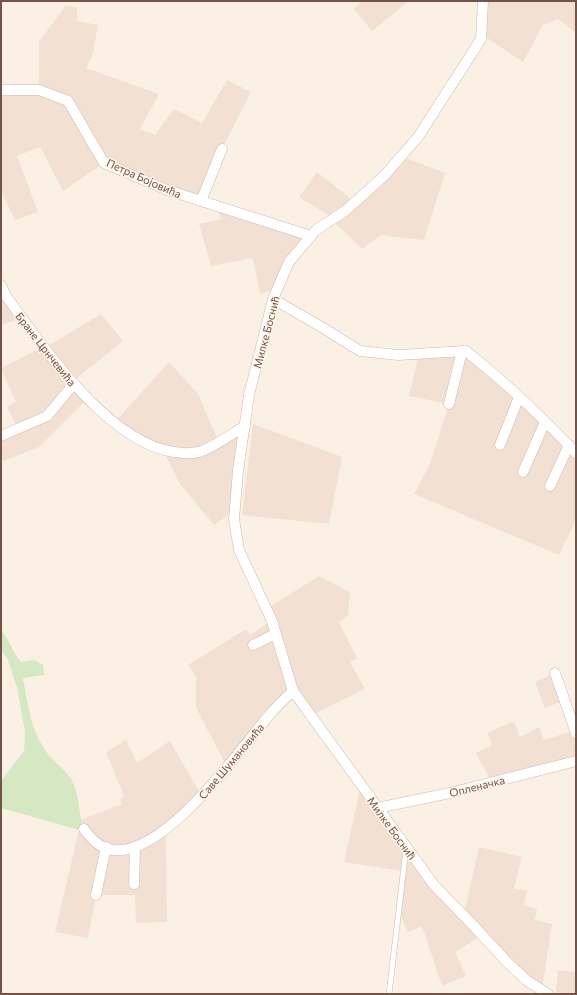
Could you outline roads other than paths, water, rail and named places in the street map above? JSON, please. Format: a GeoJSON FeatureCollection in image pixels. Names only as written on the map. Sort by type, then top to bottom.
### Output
{"type":"FeatureCollection","features":[{"type":"Feature","properties":{"kind":"street","name":"Милке Боснић"},"geometry":{"type":"LineString","coordinates":[[483,1],[481,39],[418,137],[385,175],[345,211],[316,230],[289,262],[273,299],[250,394],[238,471],[234,519],[239,550],[272,621],[293,691],[434,885],[508,963],[526,980],[548,994]]}},
{"type":"Feature","properties":{"kind":"street","name":"Петра Бојовића"},"geometry":{"type":"LineString","coordinates":[[1,90],[40,90],[68,101],[104,163],[167,190],[311,236]]}},
{"type":"Feature","properties":{"kind":"street"},"geometry":{"type":"LineString","coordinates":[[201,200],[222,149]]}},
{"type":"Feature","properties":{"kind":"street","name":"Бране Црнчевића"},"geometry":{"type":"LineString","coordinates":[[1,285],[4,297],[73,385],[126,433],[168,452],[200,452],[245,426]]}},
{"type":"Feature","properties":{"kind":"street"},"geometry":{"type":"LineString","coordinates":[[273,299],[360,351],[398,355],[466,351],[519,397],[576,453]]}},
{"type":"Feature","properties":{"kind":"street"},"geometry":{"type":"LineString","coordinates":[[449,404],[462,351]]}},
{"type":"Feature","properties":{"kind":"street"},"geometry":{"type":"LineString","coordinates":[[1,436],[46,416],[73,385]]}},
{"type":"Feature","properties":{"kind":"street"},"geometry":{"type":"LineString","coordinates":[[500,445],[519,397]]}},
{"type":"Feature","properties":{"kind":"street"},"geometry":{"type":"LineString","coordinates":[[524,472],[545,422]]}},
{"type":"Feature","properties":{"kind":"street"},"geometry":{"type":"LineString","coordinates":[[550,486],[569,445]]}},
{"type":"Feature","properties":{"kind":"street"},"geometry":{"type":"LineString","coordinates":[[253,645],[275,634]]}},
{"type":"Feature","properties":{"kind":"street"},"geometry":{"type":"LineString","coordinates":[[555,673],[576,733]]}},
{"type":"Feature","properties":{"kind":"street","name":"Саве Шумановића"},"geometry":{"type":"LineString","coordinates":[[84,830],[94,842],[113,850],[135,847],[164,830],[202,797],[272,711],[293,691]]}},
{"type":"Feature","properties":{"kind":"street","name":"Опленачка"},"geometry":{"type":"LineString","coordinates":[[377,808],[450,794],[576,761]]}},
{"type":"Feature","properties":{"kind":"street"},"geometry":{"type":"LineString","coordinates":[[96,895],[106,847]]}},
{"type":"Feature","properties":{"kind":"street"},"geometry":{"type":"LineString","coordinates":[[134,884],[135,847]]}},
{"type":"Feature","properties":{"kind":"lane"},"geometry":{"type":"LineString","coordinates":[[389,994],[406,848]]}}]}
